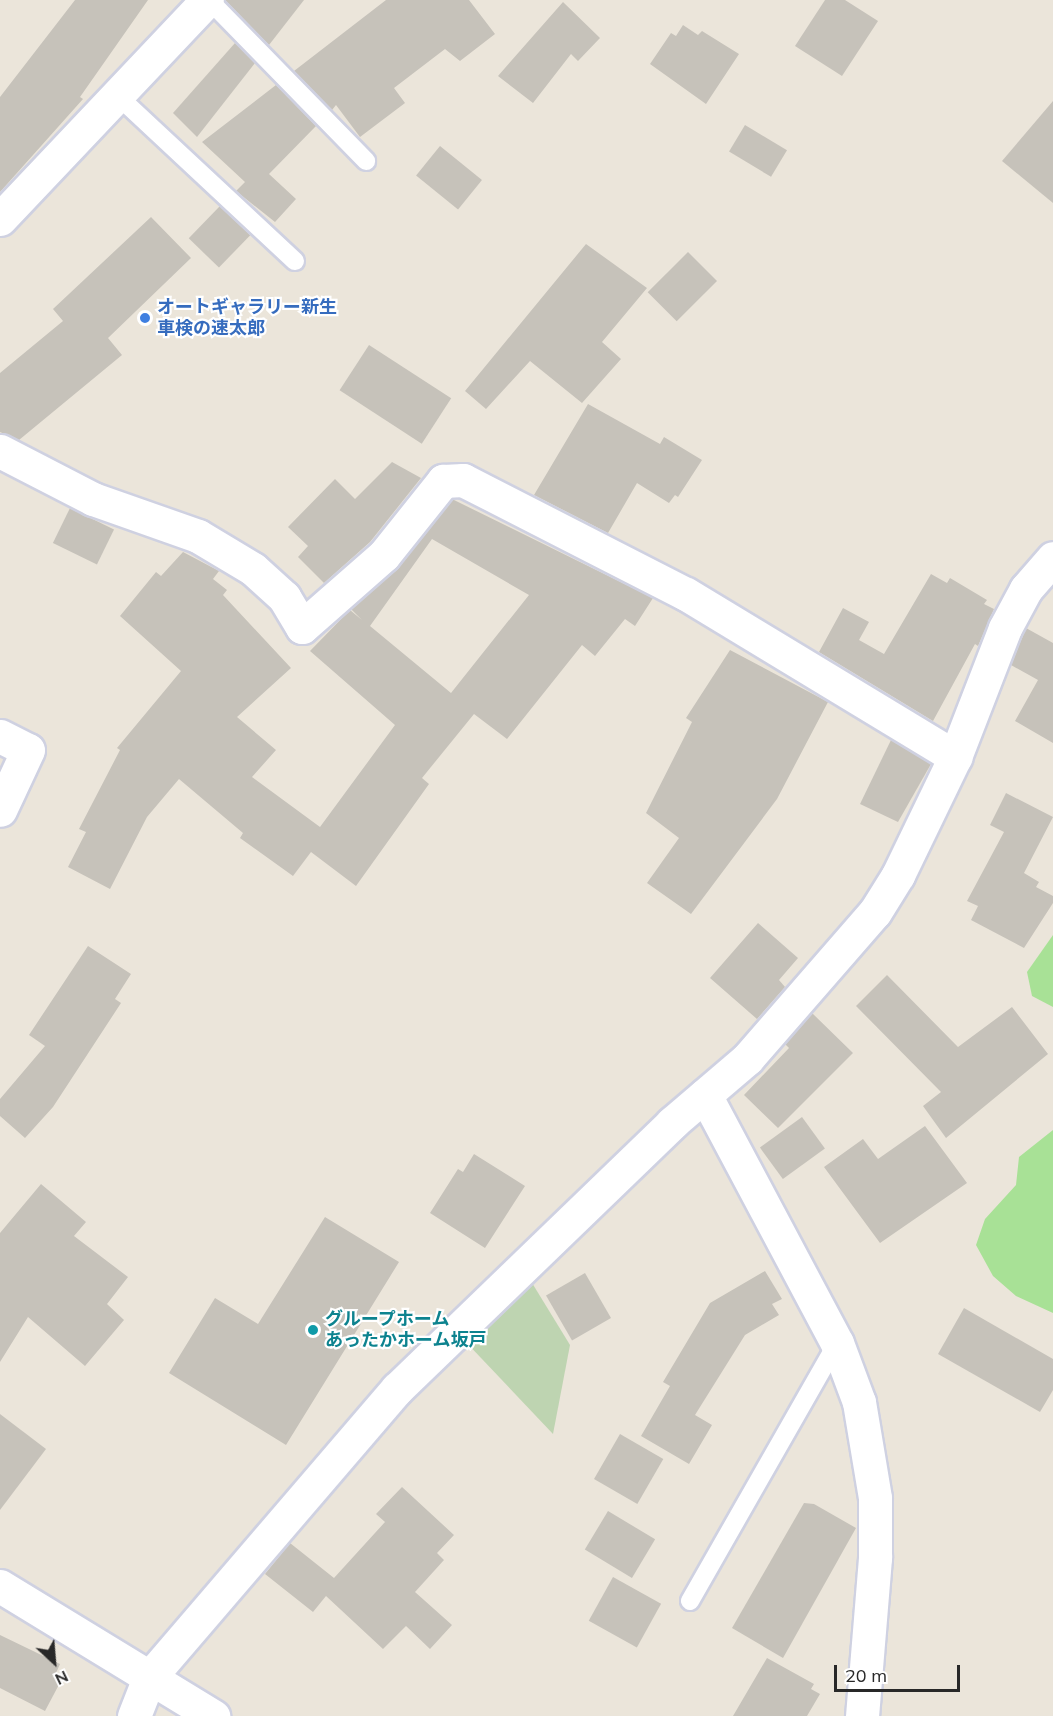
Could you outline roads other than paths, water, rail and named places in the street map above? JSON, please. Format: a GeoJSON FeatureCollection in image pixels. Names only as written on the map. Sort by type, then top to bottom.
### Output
{"type":"FeatureCollection","features":[{"type":"Feature","properties":{"kind":"street"},"geometry":{"type":"LineString","coordinates":[[0,219],[208,0]]}},
{"type":"Feature","properties":{"kind":"street"},"geometry":{"type":"LineString","coordinates":[[0,451],[93,499],[198,536],[253,569],[284,597],[302,627],[384,555],[443,481],[463,480],[686,594],[955,757]]}},
{"type":"Feature","properties":{"kind":"street"},"geometry":{"type":"LineString","coordinates":[[134,1716],[149,1678],[397,1389],[705,1095],[747,1059],[875,912],[898,875],[955,757],[1005,628],[1026,590],[1053,558]]}},
{"type":"Feature","properties":{"kind":"street"},"geometry":{"type":"LineString","coordinates":[[0,736],[28,750],[0,810]]}},
{"type":"Feature","properties":{"kind":"street"},"geometry":{"type":"LineString","coordinates":[[705,1095],[837,1343],[859,1402],[875,1498],[876,1558],[862,1716]]}},
{"type":"Feature","properties":{"kind":"street"},"geometry":{"type":"LineString","coordinates":[[0,1586],[213,1716]]}},
{"type":"Feature","properties":{"kind":"lane"},"geometry":{"type":"LineString","coordinates":[[208,0],[366,161]]}},
{"type":"Feature","properties":{"kind":"lane"},"geometry":{"type":"LineString","coordinates":[[118,96],[295,261]]}},
{"type":"Feature","properties":{"kind":"lane"},"geometry":{"type":"LineString","coordinates":[[690,1601],[837,1343]]}},
{"type":"Feature","properties":{"kind":"place","name":"オートギャラリー新生 車検の速太郎"},"geometry":{"type":"Point","coordinates":[145,318]}},
{"type":"Feature","properties":{"kind":"place","name":"グループホーム あったかホーム坂戸"},"geometry":{"type":"Point","coordinates":[313,1330]}}]}
